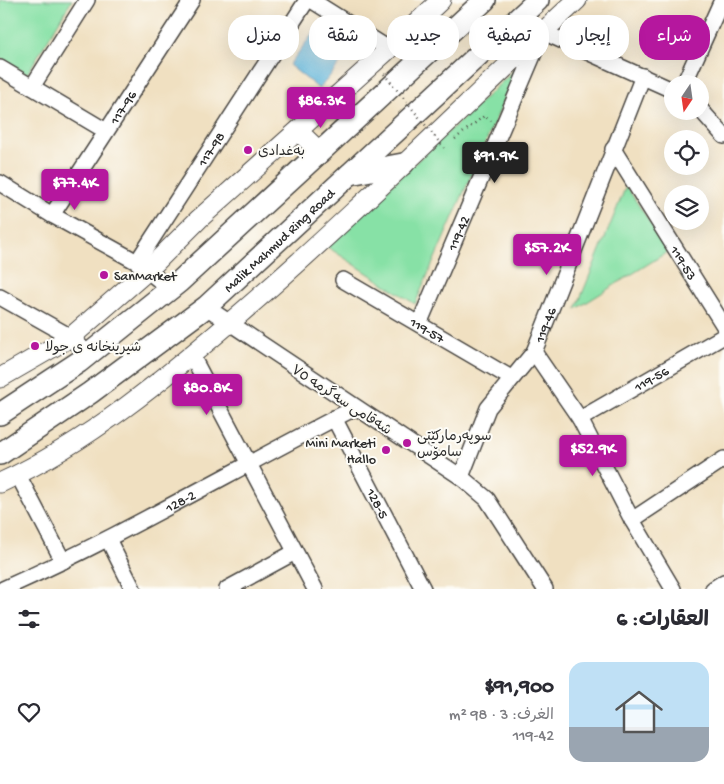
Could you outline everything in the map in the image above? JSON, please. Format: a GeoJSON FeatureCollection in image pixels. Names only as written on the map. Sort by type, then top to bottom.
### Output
{"type":"FeatureCollection","features":[{"type":"Feature","properties":{"kind":"highway"},"geometry":{"type":"LineString","coordinates":[[0,414],[89,354],[170,289],[486,0]]}},
{"type":"Feature","properties":{"kind":"highway","name":"Malik Mahmud Ring Road"},"geometry":{"type":"LineString","coordinates":[[0,454],[90,393],[206,307],[538,0]]}},
{"type":"Feature","properties":{"kind":"highway"},"geometry":{"type":"LineString","coordinates":[[350,174],[403,164]]}},
{"type":"Feature","properties":{"kind":"main road"},"geometry":{"type":"LineString","coordinates":[[424,15],[440,0]]}},
{"type":"Feature","properties":{"kind":"main road"},"geometry":{"type":"LineString","coordinates":[[549,26],[577,0]]}},
{"type":"Feature","properties":{"kind":"main road"},"geometry":{"type":"LineString","coordinates":[[0,378],[71,337],[142,266],[199,219],[387,51]]}},
{"type":"Feature","properties":{"kind":"main road"},"geometry":{"type":"LineString","coordinates":[[0,483],[18,475],[84,435],[141,396],[192,356],[311,253],[513,60]]}},
{"type":"Feature","properties":{"kind":"main road"},"geometry":{"type":"LineString","coordinates":[[298,131],[320,152]]}},
{"type":"Feature","properties":{"kind":"street"},"geometry":{"type":"LineString","coordinates":[[32,88],[87,0]]}},
{"type":"Feature","properties":{"kind":"street","name":"117-96"},"geometry":{"type":"LineString","coordinates":[[52,215],[192,0]]}},
{"type":"Feature","properties":{"kind":"street","name":"117-98"},"geometry":{"type":"LineString","coordinates":[[142,266],[307,0]]}},
{"type":"Feature","properties":{"kind":"street"},"geometry":{"type":"LineString","coordinates":[[311,0],[387,48]]}},
{"type":"Feature","properties":{"kind":"street"},"geometry":{"type":"LineString","coordinates":[[688,75],[722,0]]}},
{"type":"Feature","properties":{"kind":"street"},"geometry":{"type":"LineString","coordinates":[[549,35],[664,86]]}},
{"type":"Feature","properties":{"kind":"street","name":"119-42"},"geometry":{"type":"LineString","coordinates":[[419,324],[531,60]]}},
{"type":"Feature","properties":{"kind":"street"},"geometry":{"type":"LineString","coordinates":[[0,68],[106,132]]}},
{"type":"Feature","properties":{"kind":"street","name":"119-46"},"geometry":{"type":"LineString","coordinates":[[461,477],[488,408],[534,352],[643,76]]}},
{"type":"Feature","properties":{"kind":"street"},"geometry":{"type":"LineString","coordinates":[[709,119],[724,136]]}},
{"type":"Feature","properties":{"kind":"street","name":"119-53"},"geometry":{"type":"LineString","coordinates":[[614,149],[724,326]]}},
{"type":"Feature","properties":{"kind":"street"},"geometry":{"type":"LineString","coordinates":[[0,183],[142,266],[170,289]]}},
{"type":"Feature","properties":{"kind":"street","name":"119-57"},"geometry":{"type":"LineString","coordinates":[[343,280],[512,378]]}},
{"type":"Feature","properties":{"kind":"street"},"geometry":{"type":"LineString","coordinates":[[0,297],[71,337],[89,354]]}},
{"type":"Feature","properties":{"kind":"street","name":"شەقامی سەگرمە ٧٥"},"geometry":{"type":"LineString","coordinates":[[206,307],[461,477],[487,499],[545,589]]}},
{"type":"Feature","properties":{"kind":"street","name":"119-56"},"geometry":{"type":"LineString","coordinates":[[580,419],[724,336]]}},
{"type":"Feature","properties":{"kind":"street"},"geometry":{"type":"LineString","coordinates":[[534,352],[580,419],[632,520],[673,589]]}},
{"type":"Feature","properties":{"kind":"street"},"geometry":{"type":"LineString","coordinates":[[192,356],[315,589]]}},
{"type":"Feature","properties":{"kind":"street","name":"128-2"},"geometry":{"type":"LineString","coordinates":[[3,589],[20,586],[248,462],[355,408]]}},
{"type":"Feature","properties":{"kind":"street","name":"128-5"},"geometry":{"type":"LineString","coordinates":[[334,418],[423,589]]}},
{"type":"Feature","properties":{"kind":"street"},"geometry":{"type":"LineString","coordinates":[[632,520],[724,460]]}},
{"type":"Feature","properties":{"kind":"street"},"geometry":{"type":"LineString","coordinates":[[18,475],[63,561]]}},
{"type":"Feature","properties":{"kind":"street"},"geometry":{"type":"LineString","coordinates":[[108,539],[133,589]]}},
{"type":"Feature","properties":{"kind":"street"},"geometry":{"type":"LineString","coordinates":[[227,589],[295,552]]}},
{"type":"Feature","properties":{"kind":"street"},"geometry":{"type":"LineString","coordinates":[[713,589],[724,582]]}},
{"type":"Feature","properties":{"kind":"path"},"geometry":{"type":"LineString","coordinates":[[384,74],[444,148],[476,122]]}},
{"type":"Feature","properties":{"kind":"green space"},"geometry":{"type":"Polygon","coordinates":[[[0,0],[72,0],[27,74],[0,58],[0,0]]]}},
{"type":"Feature","properties":{"kind":"green space"},"geometry":{"type":"Polygon","coordinates":[[[519,66],[415,304],[326,246],[519,66]]]}},
{"type":"Feature","properties":{"kind":"green space"},"geometry":{"type":"Polygon","coordinates":[[[626,186],[669,251],[576,309],[626,186]]]}},
{"type":"Feature","properties":{"kind":"water"},"geometry":{"type":"Polygon","coordinates":[[[309,39],[309,60],[343,60],[319,89],[289,65],[293,60],[299,60],[299,52],[309,39]]]}},
{"type":"Feature","properties":{"kind":"place","name":"بەغدادی"},"geometry":{"type":"Point","coordinates":[248,150]}},
{"type":"Feature","properties":{"kind":"place","name":"SanMarket"},"geometry":{"type":"Point","coordinates":[104,275]}},
{"type":"Feature","properties":{"kind":"place","name":"شیرینخانه ی جولا"},"geometry":{"type":"Point","coordinates":[35,346]}},
{"type":"Feature","properties":{"kind":"place","name":"سوپەرمارکێتی سامۆس"},"geometry":{"type":"Point","coordinates":[407,443]}},
{"type":"Feature","properties":{"kind":"place","name":"Mini Marketi Hallo"},"geometry":{"type":"Point","coordinates":[386,450]}}]}
